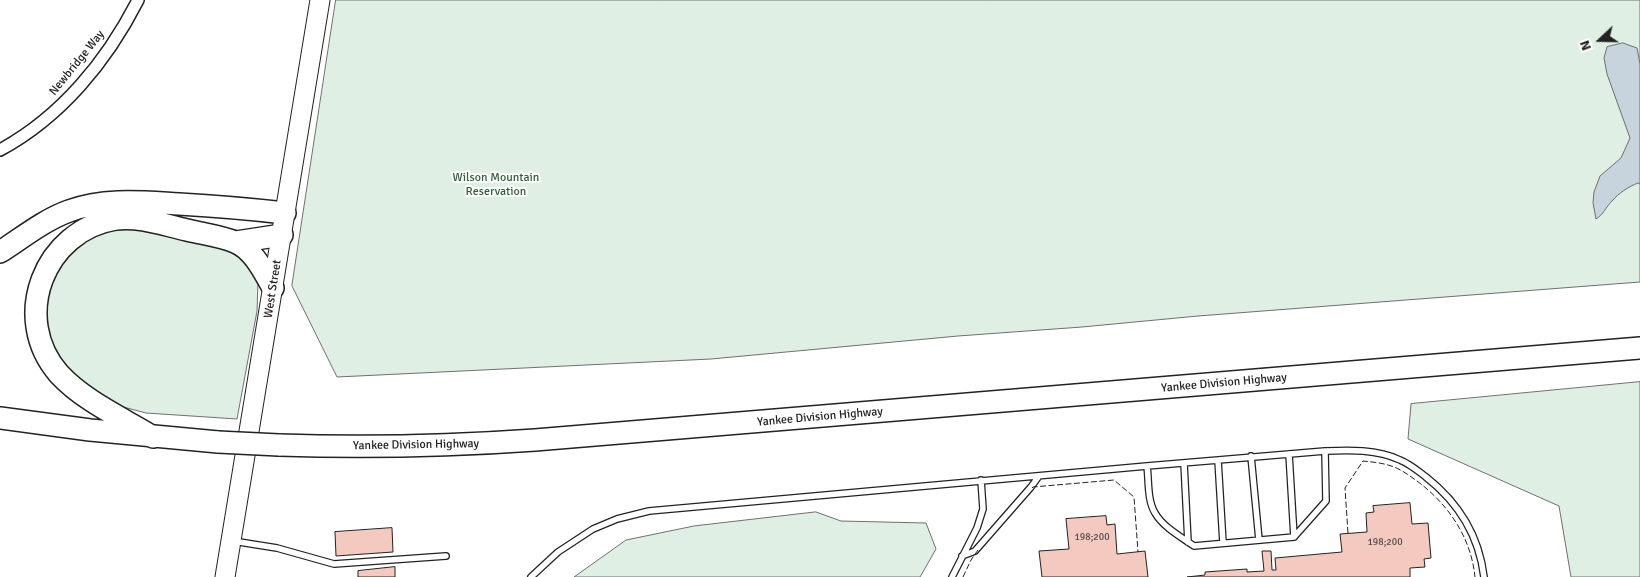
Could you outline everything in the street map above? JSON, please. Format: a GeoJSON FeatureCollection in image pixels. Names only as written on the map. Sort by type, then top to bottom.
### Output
{"type":"FeatureCollection","features":[{"type":"Feature","properties":{"kind":"highway"},"geometry":{"type":"LineString","coordinates":[[0,252],[42,224],[61,215],[90,206],[112,202],[227,207],[285,213]]}},
{"type":"Feature","properties":{"kind":"highway"},"geometry":{"type":"LineString","coordinates":[[153,437],[74,388],[53,366],[44,350],[37,324],[37,299],[42,280],[54,255],[68,242],[90,227],[117,219],[146,220],[236,242],[282,235]]}},
{"type":"Feature","properties":{"kind":"highway"},"geometry":{"type":"LineString","coordinates":[[236,242],[254,258],[273,288]]}},
{"type":"Feature","properties":{"kind":"highway","name":"Yankee Division Highway"},"geometry":{"type":"LineString","coordinates":[[0,418],[153,437],[218,442],[279,445],[465,445],[1640,348]]}},
{"type":"Feature","properties":{"kind":"main road","name":"West Street"},"geometry":{"type":"LineString","coordinates":[[225,577],[320,0]]}},
{"type":"Feature","properties":{"kind":"street","name":"Newbridge Way"},"geometry":{"type":"LineString","coordinates":[[0,150],[35,127],[74,92],[113,42],[138,0]]}},
{"type":"Feature","properties":{"kind":"lane"},"geometry":{"type":"LineString","coordinates":[[531,577],[558,552],[579,537],[617,519],[648,510],[1251,456],[1358,450],[1401,460],[1436,485],[1450,498],[1460,510],[1478,549],[1484,577]]}},
{"type":"Feature","properties":{"kind":"lane"},"geometry":{"type":"LineString","coordinates":[[1148,466],[1151,503],[1155,513],[1166,526],[1194,546],[1294,537],[1326,501],[1325,451]]}},
{"type":"Feature","properties":{"kind":"lane"},"geometry":{"type":"LineString","coordinates":[[1289,454],[1294,537]]}},
{"type":"Feature","properties":{"kind":"lane"},"geometry":{"type":"LineString","coordinates":[[1251,456],[1260,540]]}},
{"type":"Feature","properties":{"kind":"lane"},"geometry":{"type":"LineString","coordinates":[[1218,460],[1223,543]]}},
{"type":"Feature","properties":{"kind":"lane"},"geometry":{"type":"LineString","coordinates":[[1184,463],[1188,542]]}},
{"type":"Feature","properties":{"kind":"lane"},"geometry":{"type":"LineString","coordinates":[[962,556],[974,551],[1040,476]]}},
{"type":"Feature","properties":{"kind":"lane"},"geometry":{"type":"LineString","coordinates":[[952,577],[977,528],[983,509],[981,480]]}},
{"type":"Feature","properties":{"kind":"lane"},"geometry":{"type":"LineString","coordinates":[[231,540],[276,548],[334,564],[446,556]]}},
{"type":"Feature","properties":{"kind":"green space","name":"Wilson Mountain Reservation"},"geometry":{"type":"Polygon","coordinates":[[[336,0],[1640,0],[1640,282],[1198,316],[711,359],[337,377],[292,286],[336,0]]]}},
{"type":"Feature","properties":{"kind":"green space"},"geometry":{"type":"Polygon","coordinates":[[[126,227],[187,236],[242,255],[258,282],[257,311],[237,419],[146,413],[112,404],[66,371],[51,347],[44,320],[46,295],[55,273],[82,242],[126,227]]]}},
{"type":"Feature","properties":{"kind":"green space"},"geometry":{"type":"Polygon","coordinates":[[[1640,382],[1640,577],[1571,577],[1559,506],[1408,439],[1411,404],[1640,382]]]}},
{"type":"Feature","properties":{"kind":"green space"},"geometry":{"type":"Polygon","coordinates":[[[816,512],[841,521],[926,523],[936,549],[920,577],[574,577],[626,540],[694,526],[816,512]]]}},
{"type":"Feature","properties":{"kind":"shaded area"},"geometry":{"type":"Polygon","coordinates":[[[1623,43],[1637,48],[1640,64],[1640,184],[1638,183],[1627,188],[1596,219],[1593,203],[1594,192],[1600,176],[1621,158],[1630,138],[1607,74],[1604,58],[1607,47],[1623,43]]]}},
{"type":"Feature","properties":{"kind":"building"},"geometry":{"type":"Polygon","coordinates":[[[1410,503],[1412,524],[1428,523],[1431,558],[1424,559],[1425,567],[1410,568],[1410,577],[1187,577],[1205,575],[1205,572],[1247,569],[1247,572],[1264,571],[1262,551],[1271,551],[1272,570],[1276,570],[1275,558],[1342,552],[1340,534],[1367,532],[1366,513],[1374,512],[1373,506],[1410,503]]]}},
{"type":"Feature","properties":{"kind":"building"},"geometry":{"type":"Polygon","coordinates":[[[1106,516],[1107,525],[1115,524],[1117,554],[1145,551],[1148,577],[1042,577],[1039,551],[1069,549],[1066,519],[1106,516]]]}},
{"type":"Feature","properties":{"kind":"building"},"geometry":{"type":"Polygon","coordinates":[[[392,528],[393,552],[336,556],[335,532],[392,528]]]}},
{"type":"Feature","properties":{"kind":"building"},"geometry":{"type":"Polygon","coordinates":[[[395,567],[395,577],[358,577],[358,571],[395,567]]]}},
{"type":"Feature","properties":{"kind":"fence"},"geometry":{"type":"LineString","coordinates":[[1348,533],[1345,488],[1363,461],[1397,468],[1428,490],[1448,511],[1469,548],[1475,577]]}},
{"type":"Feature","properties":{"kind":"fence"},"geometry":{"type":"LineString","coordinates":[[1032,488],[1114,480],[1134,497],[1138,552]]}},
{"type":"Feature","properties":{"kind":"fence"},"geometry":{"type":"LineString","coordinates":[[963,577],[978,550]]}}]}
